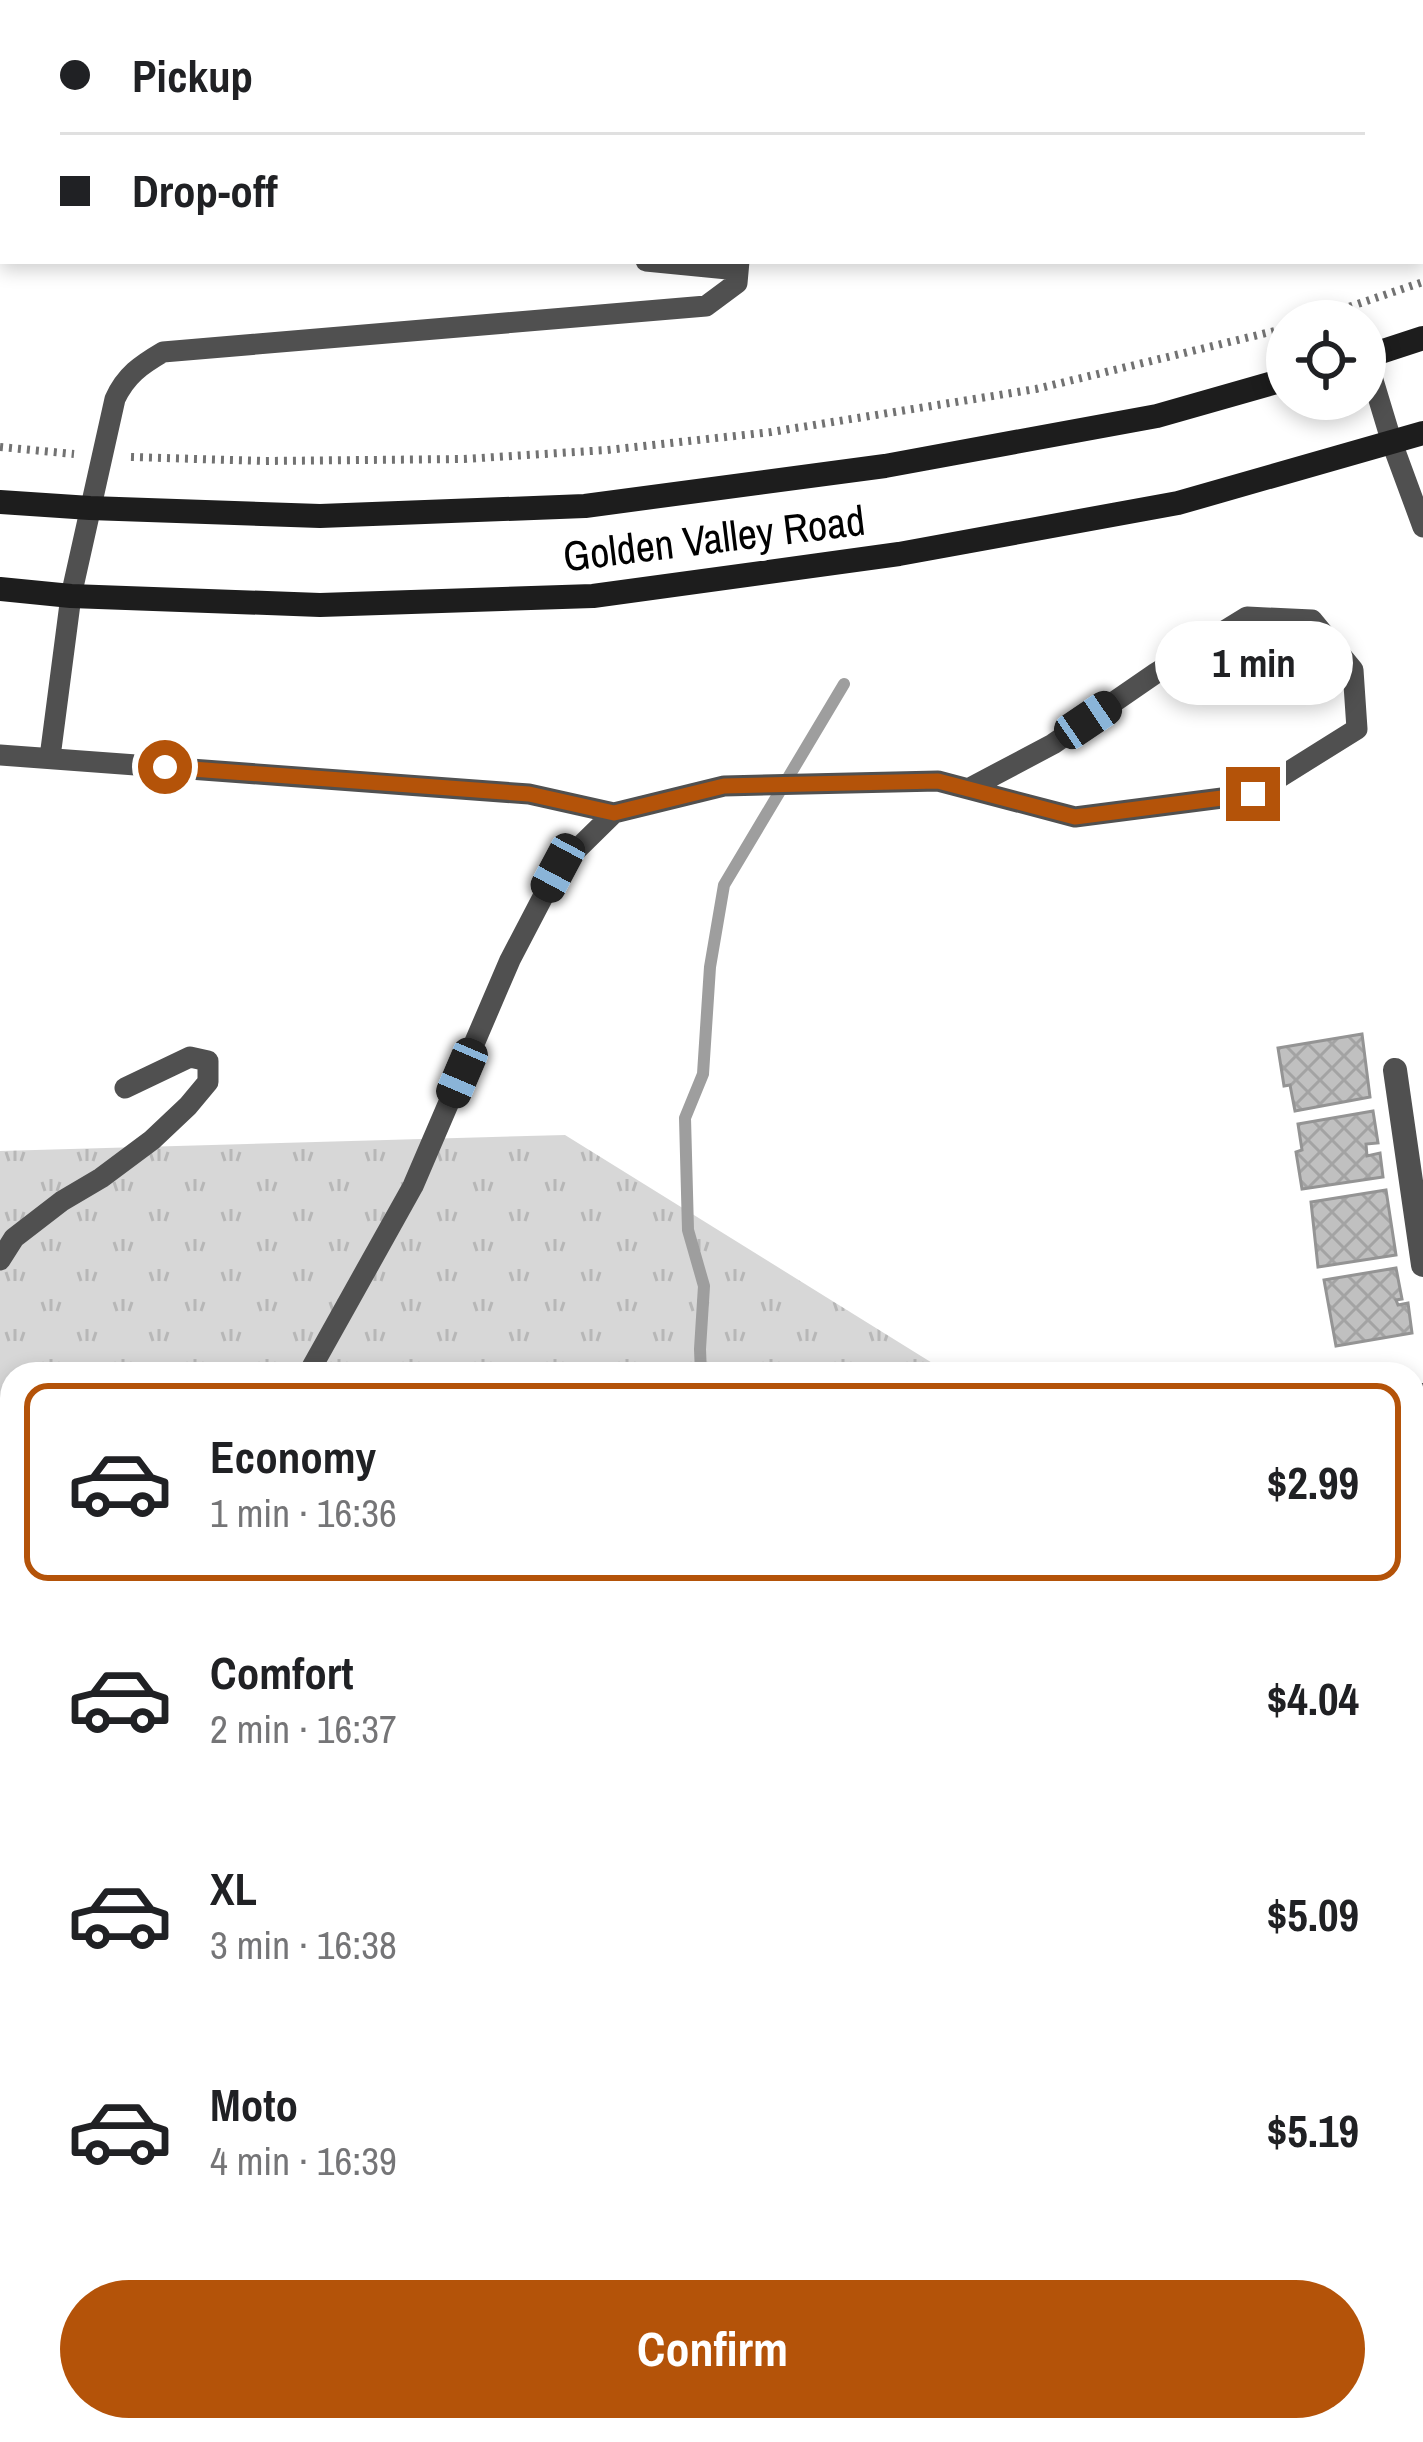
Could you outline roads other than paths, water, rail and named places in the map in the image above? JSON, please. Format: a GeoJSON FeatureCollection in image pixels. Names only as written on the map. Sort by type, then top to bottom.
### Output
{"type":"FeatureCollection","features":[{"type":"Feature","properties":{"kind":"main road"},"geometry":{"type":"LineString","coordinates":[[1386,350],[1423,338]]}},
{"type":"Feature","properties":{"kind":"main road","name":"Golden Valley Road"},"geometry":{"type":"LineString","coordinates":[[0,502],[320,515],[584,506],[885,466],[1157,416],[1266,385]]}},
{"type":"Feature","properties":{"kind":"main road","name":"Golden Valley Road"},"geometry":{"type":"LineString","coordinates":[[0,589],[320,605],[592,596],[899,554],[1178,503],[1423,433]]}},
{"type":"Feature","properties":{"kind":"street"},"geometry":{"type":"LineString","coordinates":[[1395,1070],[1423,1265]]}},
{"type":"Feature","properties":{"kind":"lane"},"geometry":{"type":"LineString","coordinates":[[50,758],[71,596],[115,399],[123,382],[144,363],[164,352],[706,306],[737,284],[739,265]]}},
{"type":"Feature","properties":{"kind":"lane"},"geometry":{"type":"LineString","coordinates":[[1385,420],[1423,527]]}},
{"type":"Feature","properties":{"kind":"lane"},"geometry":{"type":"LineString","coordinates":[[0,755],[529,794],[614,813],[724,786],[938,781],[968,789],[1075,817],[1253,794],[1357,729],[1353,670],[1312,620],[1246,617],[1053,744],[968,789]]}},
{"type":"Feature","properties":{"kind":"lane"},"geometry":{"type":"LineString","coordinates":[[315,1362],[413,1186],[510,959],[558,868],[614,813]]}},
{"type":"Feature","properties":{"kind":"lane"},"geometry":{"type":"LineString","coordinates":[[0,1260],[14,1238],[176,1118],[208,1082],[208,1060],[190,1057],[124,1088]]}},
{"type":"Feature","properties":{"kind":"waterway"},"geometry":{"type":"LineString","coordinates":[[701,1362],[704,1286],[688,1230],[685,1118],[703,1074],[710,967],[724,885],[844,684]]}}]}
